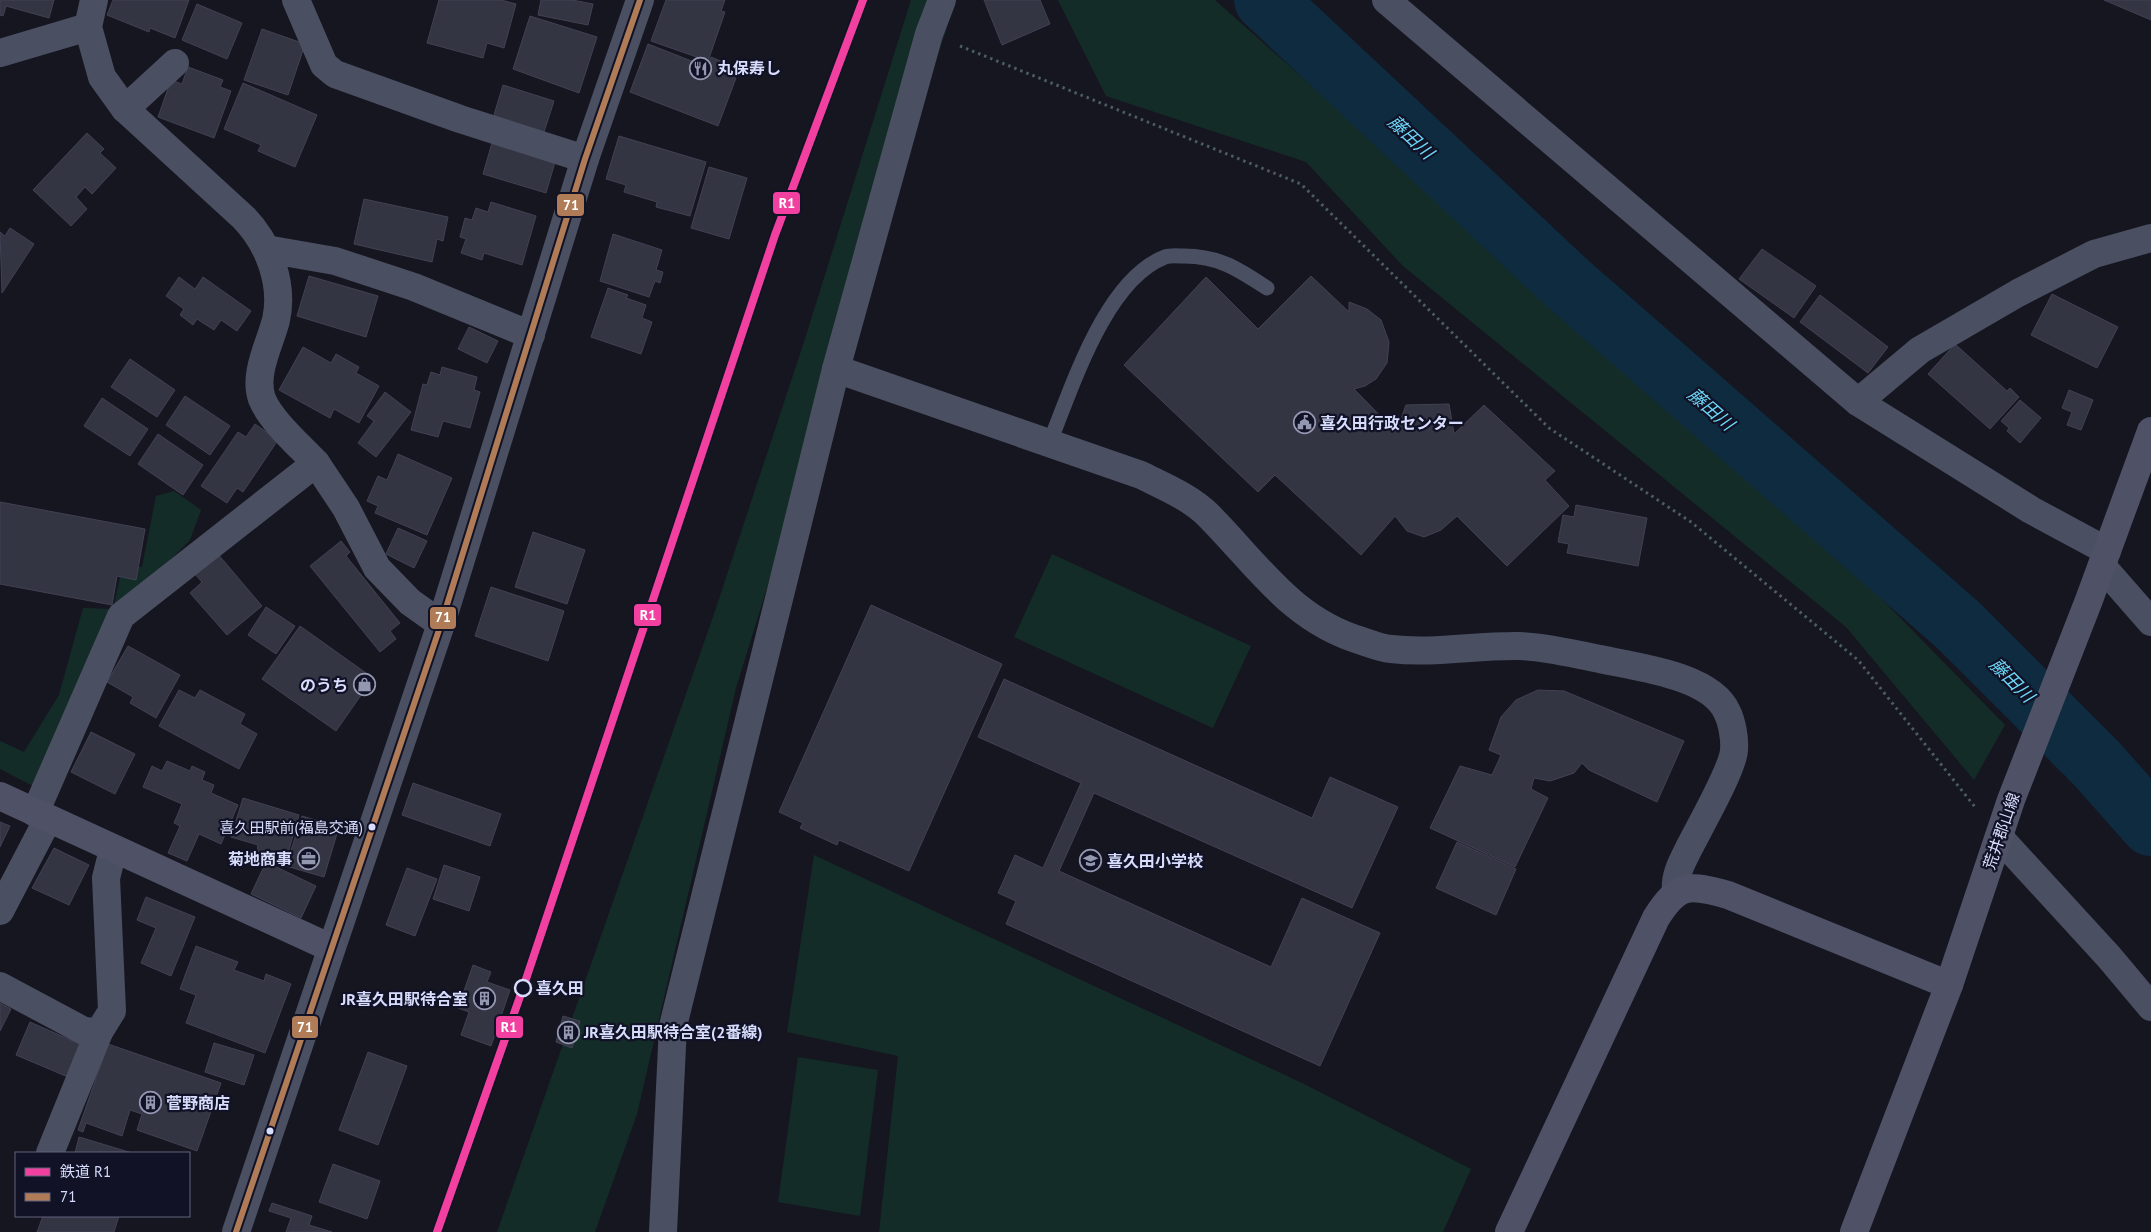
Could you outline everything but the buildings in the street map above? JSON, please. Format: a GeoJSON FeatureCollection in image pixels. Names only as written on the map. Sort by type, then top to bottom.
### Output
{"type":"FeatureCollection","features":[{"type":"Feature","properties":{"kind":"street"},"geometry":{"type":"LineString","coordinates":[[94,0],[88,27],[102,77],[126,109],[228,202],[253,228],[266,249],[275,275],[277,308],[261,376],[262,398],[270,412],[316,463],[346,508],[377,568],[410,602],[441,624]]}},
{"type":"Feature","properties":{"kind":"street"},"geometry":{"type":"LineString","coordinates":[[296,0],[324,65],[335,74],[460,119],[585,159]]}},
{"type":"Feature","properties":{"kind":"street"},"geometry":{"type":"LineString","coordinates":[[236,1232],[441,624],[585,159],[640,0]]}},
{"type":"Feature","properties":{"kind":"street"},"geometry":{"type":"LineString","coordinates":[[663,1232],[673,1026],[836,369],[929,34],[942,0]]}},
{"type":"Feature","properties":{"kind":"street"},"geometry":{"type":"LineString","coordinates":[[1386,0],[1858,402],[2031,510],[2105,559],[2151,622]]}},
{"type":"Feature","properties":{"kind":"street"},"geometry":{"type":"LineString","coordinates":[[0,53],[88,27]]}},
{"type":"Feature","properties":{"kind":"street"},"geometry":{"type":"LineString","coordinates":[[126,109],[175,63]]}},
{"type":"Feature","properties":{"kind":"street"},"geometry":{"type":"LineString","coordinates":[[1858,402],[1920,350],[2018,293],[2094,254],[2151,238]]}},
{"type":"Feature","properties":{"kind":"street"},"geometry":{"type":"LineString","coordinates":[[266,249],[335,261],[414,287],[530,335]]}},
{"type":"Feature","properties":{"kind":"street"},"geometry":{"type":"LineString","coordinates":[[836,369],[1141,476],[1192,502],[1207,514],[1284,598],[1321,624],[1351,638],[1388,649],[1422,651],[1516,646],[1539,647],[1666,673],[1700,687],[1719,698],[1728,712],[1734,751],[1721,784],[1679,867],[1675,884],[1676,892]]}},
{"type":"Feature","properties":{"kind":"street","name":"荒井郡山線"},"geometry":{"type":"LineString","coordinates":[[1854,1232],[1949,985],[2012,800],[2105,559],[2151,431]]}},
{"type":"Feature","properties":{"kind":"street"},"geometry":{"type":"LineString","coordinates":[[0,911],[41,816],[121,616],[316,463]]}},
{"type":"Feature","properties":{"kind":"street"},"geometry":{"type":"LineString","coordinates":[[0,796],[113,850],[331,948]]}},
{"type":"Feature","properties":{"kind":"street"},"geometry":{"type":"LineString","coordinates":[[1999,837],[2109,957],[2151,1007]]}},
{"type":"Feature","properties":{"kind":"street"},"geometry":{"type":"LineString","coordinates":[[50,1152],[99,1032],[112,1011],[106,878],[113,850]]}},
{"type":"Feature","properties":{"kind":"street"},"geometry":{"type":"LineString","coordinates":[[1509,1232],[1656,918],[1676,892],[1691,888],[1706,889],[1728,895],[1949,985]]}},
{"type":"Feature","properties":{"kind":"street"},"geometry":{"type":"LineString","coordinates":[[0,986],[84,1031],[99,1032]]}},
{"type":"Feature","properties":{"kind":"lane"},"geometry":{"type":"LineString","coordinates":[[1049,444],[1089,346],[1112,303],[1128,280],[1166,256],[1204,256],[1234,266],[1267,288]]}},
{"type":"Feature","properties":{"kind":"path"},"geometry":{"type":"LineString","coordinates":[[929,34],[1302,184],[1550,428],[1690,522],[1858,660],[1999,837]]}},
{"type":"Feature","properties":{"kind":"green space"},"geometry":{"type":"Polygon","coordinates":[[[911,0],[956,0],[838,358],[736,688],[637,1114],[595,1232],[497,1232],[713,617],[803,345],[911,0]]]}},
{"type":"Feature","properties":{"kind":"green space"},"geometry":{"type":"Polygon","coordinates":[[[1058,0],[1215,0],[1828,544],[2005,725],[1974,780],[1846,627],[1403,266],[1306,162],[1106,96],[1058,0]]]}},
{"type":"Feature","properties":{"kind":"green space"},"geometry":{"type":"Polygon","coordinates":[[[174,491],[201,510],[190,540],[112,618],[33,786],[0,769],[0,741],[24,752],[59,695],[83,608],[113,609],[123,564],[142,567],[156,496],[174,491]]]}},
{"type":"Feature","properties":{"kind":"green space"},"geometry":{"type":"Polygon","coordinates":[[[1052,554],[1251,646],[1213,728],[1014,637],[1052,554]]]}},
{"type":"Feature","properties":{"kind":"green space"},"geometry":{"type":"Polygon","coordinates":[[[814,855],[1304,1084],[1471,1169],[1443,1232],[879,1232],[898,1056],[787,1032],[814,855]]]}},
{"type":"Feature","properties":{"kind":"green space"},"geometry":{"type":"Polygon","coordinates":[[[798,1057],[878,1070],[860,1216],[778,1202],[798,1057]]]}},
{"type":"Feature","properties":{"kind":"waterway","name":"藤田川"},"geometry":{"type":"LineString","coordinates":[[1265,0],[1566,282],[1958,625],[2096,763],[2151,825]]}},
{"type":"Feature","properties":{"kind":"rail line","name":"R1"},"geometry":{"type":"LineString","coordinates":[[437,1232],[523,988],[775,235],[863,0]]}},
{"type":"Feature","properties":{"kind":"transit line","name":"71"},"geometry":{"type":"LineString","coordinates":[[236,1232],[441,624],[585,159],[640,0]]}},
{"type":"Feature","properties":{"kind":"place","name":"丸保寿し"},"geometry":{"type":"Point","coordinates":[701,68]}},
{"type":"Feature","properties":{"kind":"place","name":"喜久田行政センター"},"geometry":{"type":"Point","coordinates":[1304,423]}},
{"type":"Feature","properties":{"kind":"place","name":"のうち"},"geometry":{"type":"Point","coordinates":[364,685]}},
{"type":"Feature","properties":{"kind":"place","name":"喜久田駅前(福島交通)"},"geometry":{"type":"Point","coordinates":[372,827]}},
{"type":"Feature","properties":{"kind":"place","name":"菊地商事"},"geometry":{"type":"Point","coordinates":[308,859]}},
{"type":"Feature","properties":{"kind":"place","name":"喜久田小学校"},"geometry":{"type":"Point","coordinates":[1091,861]}},
{"type":"Feature","properties":{"kind":"place","name":"喜久田"},"geometry":{"type":"Point","coordinates":[523,988]}},
{"type":"Feature","properties":{"kind":"place","name":"JR喜久田駅待合室"},"geometry":{"type":"Point","coordinates":[484,999]}},
{"type":"Feature","properties":{"kind":"place","name":"JR喜久田駅待合室(2番線)"},"geometry":{"type":"Point","coordinates":[568,1032]}},
{"type":"Feature","properties":{"kind":"place","name":"菅野商店"},"geometry":{"type":"Point","coordinates":[150,1103]}}]}
